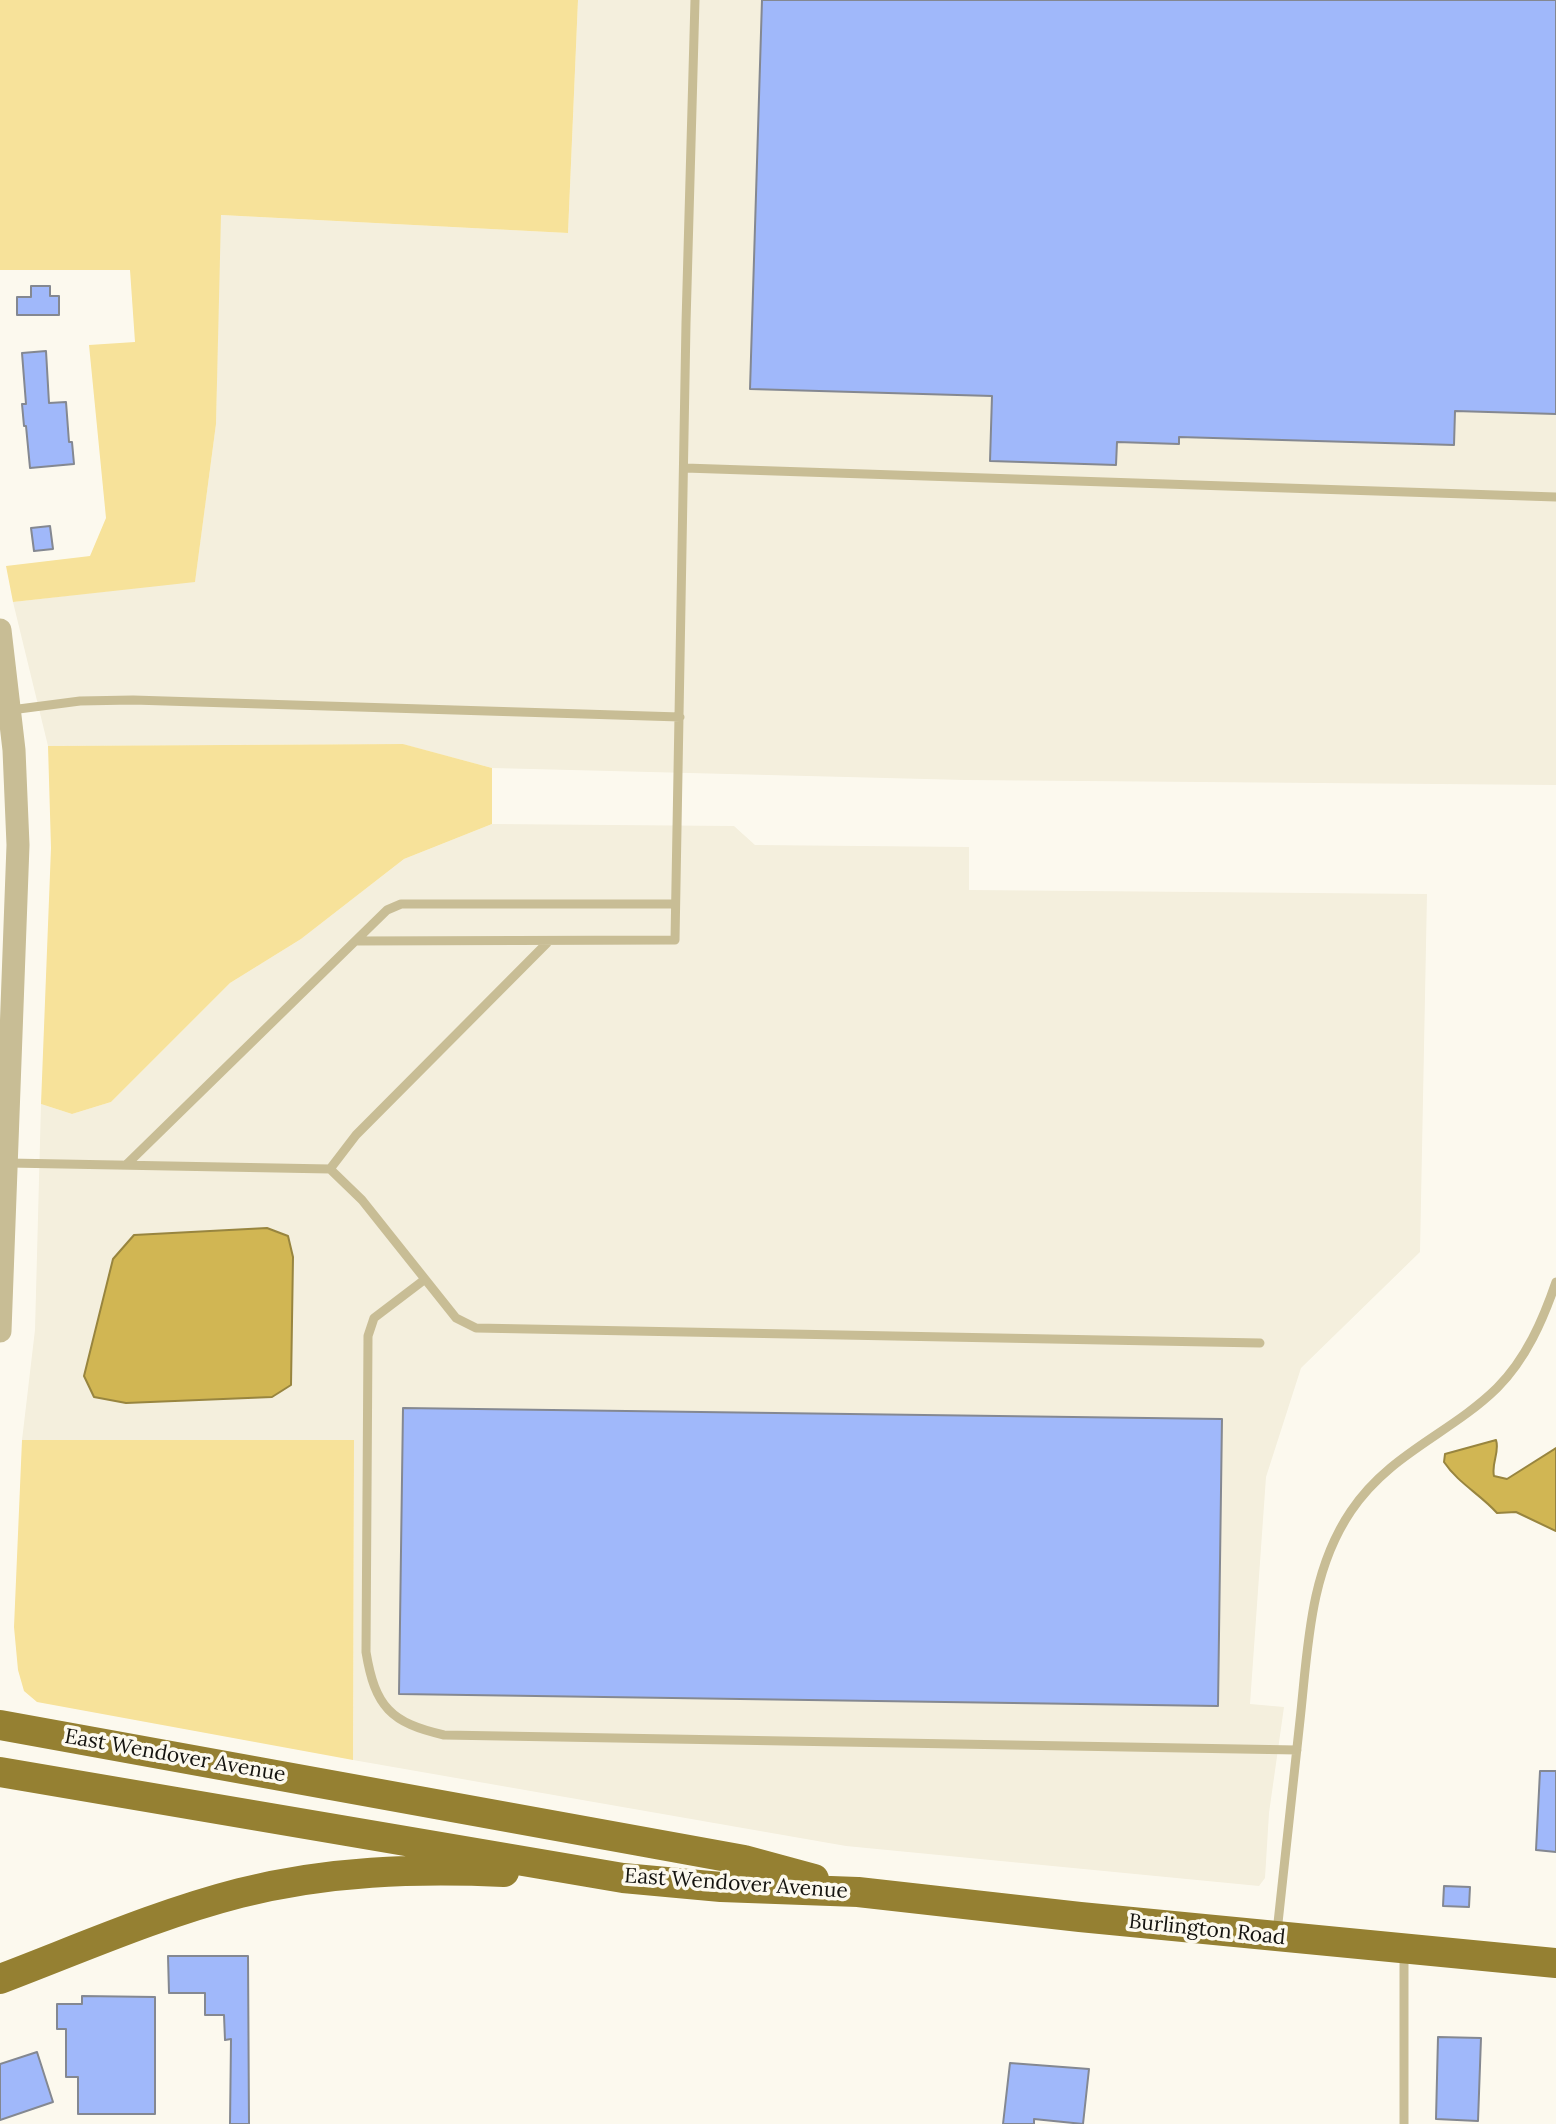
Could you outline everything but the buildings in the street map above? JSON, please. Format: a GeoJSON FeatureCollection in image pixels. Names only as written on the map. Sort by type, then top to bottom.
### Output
{"type":"FeatureCollection","features":[{"type":"Feature","properties":{"kind":"highway","name":"East Wendover Avenue"},"geometry":{"type":"LineString","coordinates":[[0,1725],[744,1860],[858,1892]]}},
{"type":"Feature","properties":{"kind":"highway","name":"East Wendover Avenue"},"geometry":{"type":"LineString","coordinates":[[0,1772],[623,1878],[722,1887],[858,1892]]}},
{"type":"Feature","properties":{"kind":"highway"},"geometry":{"type":"LineString","coordinates":[[11,1971],[205,1903],[321,1878],[361,1872],[449,1870],[623,1878]]}},
{"type":"Feature","properties":{"kind":"highway","name":"Burlington Road"},"geometry":{"type":"LineString","coordinates":[[858,1892],[1276,1937],[1556,1963]]}},
{"type":"Feature","properties":{"kind":"street"},"geometry":{"type":"LineString","coordinates":[[0,630],[11,710],[18,845],[2,1162],[0,1331]]}},
{"type":"Feature","properties":{"kind":"lane"},"geometry":{"type":"LineString","coordinates":[[356,941],[547,943],[675,940],[695,0]]}},
{"type":"Feature","properties":{"kind":"lane"},"geometry":{"type":"LineString","coordinates":[[685,468],[1556,496]]}},
{"type":"Feature","properties":{"kind":"lane"},"geometry":{"type":"LineString","coordinates":[[11,710],[80,701],[133,700],[680,717]]}},
{"type":"Feature","properties":{"kind":"lane"},"geometry":{"type":"LineString","coordinates":[[126,1165],[387,910],[401,904],[675,904]]}},
{"type":"Feature","properties":{"kind":"lane"},"geometry":{"type":"LineString","coordinates":[[330,1170],[356,1135],[547,943]]}},
{"type":"Feature","properties":{"kind":"lane"},"geometry":{"type":"LineString","coordinates":[[2,1162],[330,1170],[362,1200],[456,1318],[476,1328],[503,1331],[1260,1343]]}},
{"type":"Feature","properties":{"kind":"lane"},"geometry":{"type":"LineString","coordinates":[[424,1280],[374,1318],[368,1335],[366,1652],[370,1674],[379,1696],[394,1717],[411,1728],[444,1735],[1297,1750]]}},
{"type":"Feature","properties":{"kind":"lane"},"geometry":{"type":"LineString","coordinates":[[1276,1937],[1312,1616],[1326,1556],[1336,1535],[1359,1501],[1393,1464],[1497,1388],[1533,1338],[1556,1282]]}},
{"type":"Feature","properties":{"kind":"lane"},"geometry":{"type":"LineString","coordinates":[[1404,1949],[1404,2124]]}},
{"type":"Feature","properties":{"kind":"shaded area"},"geometry":{"type":"Polygon","coordinates":[[[0,0],[578,0],[568,233],[221,215],[216,424],[195,582],[13,602],[6,566],[90,556],[106,518],[89,345],[135,342],[130,270],[0,270],[0,0]]]}},
{"type":"Feature","properties":{"kind":"shaded area"},"geometry":{"type":"Polygon","coordinates":[[[578,0],[1556,0],[1556,785],[965,780],[492,768],[402,744],[48,746],[13,602],[195,581],[216,424],[220,215],[568,233],[578,0]]]}},
{"type":"Feature","properties":{"kind":"shaded area"},"geometry":{"type":"Polygon","coordinates":[[[403,744],[492,768],[492,824],[404,859],[301,939],[230,983],[111,1102],[72,1114],[41,1104],[51,848],[48,746],[403,744]]]}},
{"type":"Feature","properties":{"kind":"shaded area"},"geometry":{"type":"Polygon","coordinates":[[[492,824],[734,826],[755,845],[969,847],[969,890],[1427,894],[1420,1252],[1301,1368],[1266,1477],[1250,1704],[1284,1707],[1269,1813],[1265,1878],[1259,1886],[846,1846],[353,1760],[354,1441],[22,1440],[35,1330],[41,1104],[72,1114],[111,1102],[230,983],[301,939],[404,859],[492,824]]]}},
{"type":"Feature","properties":{"kind":"shaded area"},"geometry":{"type":"Polygon","coordinates":[[[267,1228],[288,1236],[293,1257],[291,1385],[272,1397],[126,1403],[94,1397],[84,1376],[113,1259],[134,1235],[267,1228]]]}},
{"type":"Feature","properties":{"kind":"shaded area"},"geometry":{"type":"Polygon","coordinates":[[[22,1440],[354,1440],[353,1760],[37,1702],[24,1691],[18,1670],[14,1627],[22,1440]]]}},
{"type":"Feature","properties":{"kind":"shaded area"},"geometry":{"type":"Polygon","coordinates":[[[1496,1440],[1494,1476],[1507,1479],[1556,1448],[1556,1531],[1516,1512],[1497,1513],[1444,1462],[1445,1454],[1496,1440]]]}}]}
